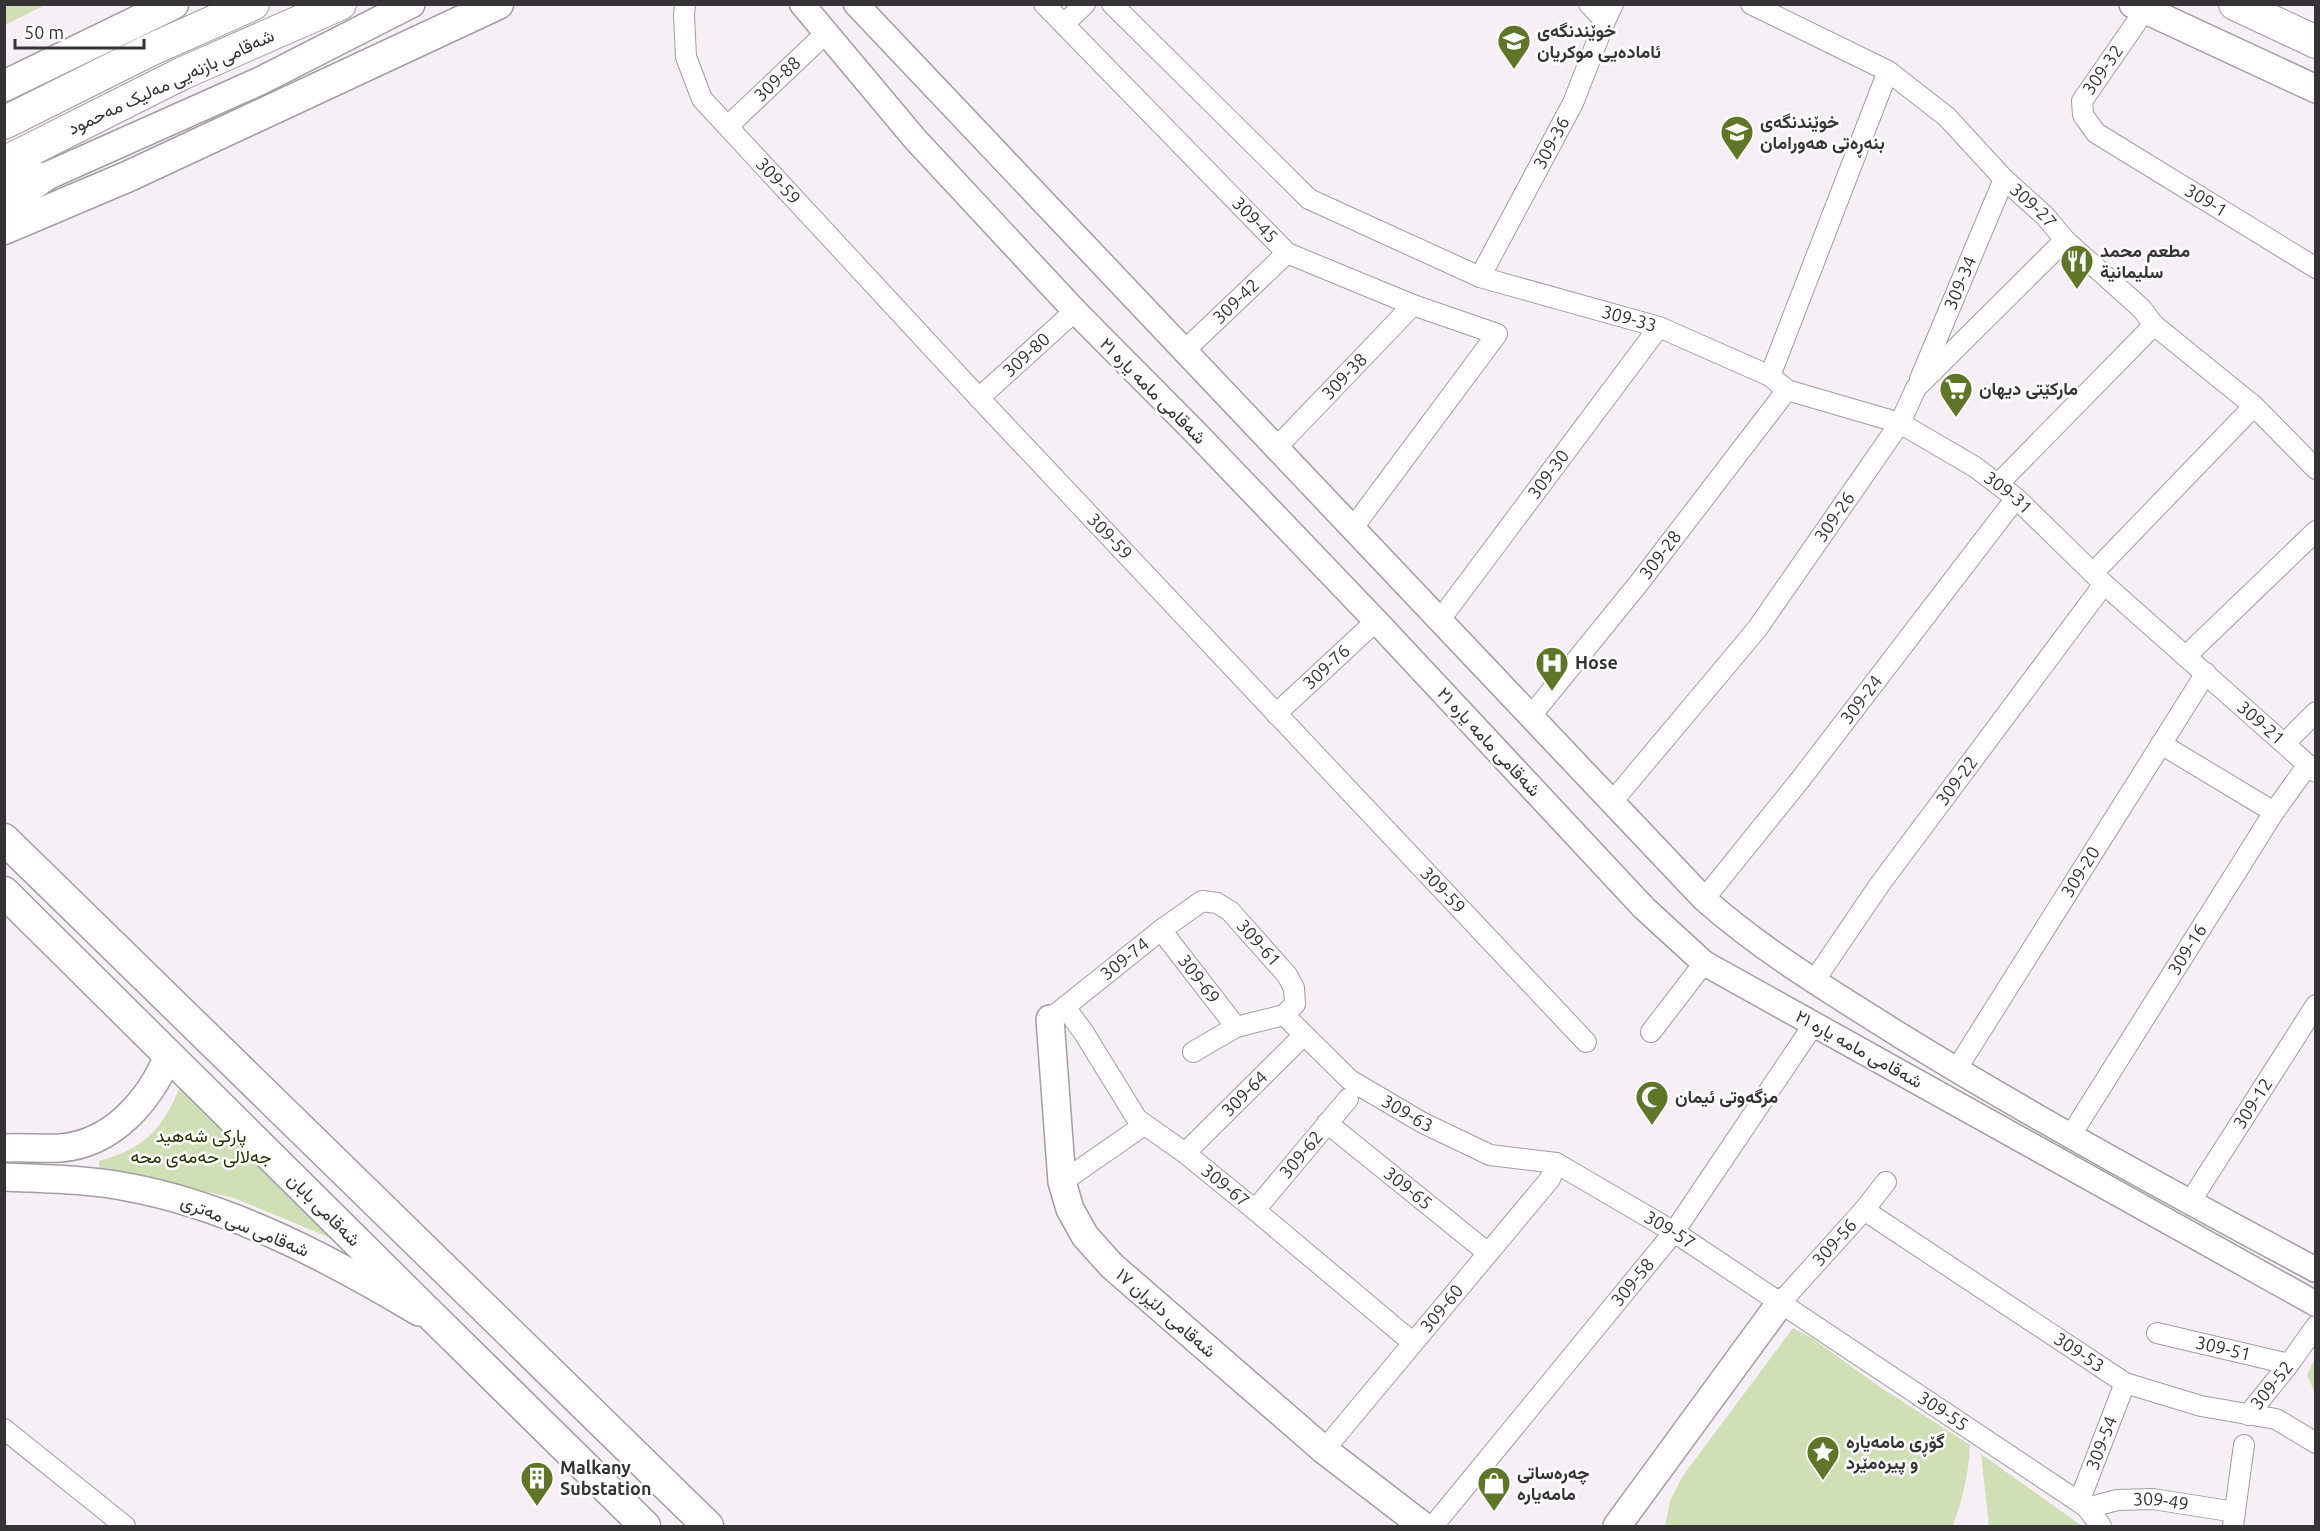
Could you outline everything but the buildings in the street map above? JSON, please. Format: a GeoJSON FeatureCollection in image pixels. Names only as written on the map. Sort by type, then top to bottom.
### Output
{"type":"FeatureCollection","features":[{"type":"Feature","properties":{"kind":"highway"},"geometry":{"type":"LineString","coordinates":[[150,50],[202,4]]}},
{"type":"Feature","properties":{"kind":"highway","name":"شەقامی بازنەیی مەلیک مەحمود"},"geometry":{"type":"LineString","coordinates":[[4,123],[150,50],[254,4]]}},
{"type":"Feature","properties":{"kind":"highway","name":"شەقامی بازنەیی مەلیک مەحمود"},"geometry":{"type":"LineString","coordinates":[[4,163],[183,73],[340,4]]}},
{"type":"Feature","properties":{"kind":"highway"},"geometry":{"type":"LineString","coordinates":[[2235,4],[2316,42]]}},
{"type":"Feature","properties":{"kind":"main road"},"geometry":{"type":"LineString","coordinates":[[5,85],[173,4]]}},
{"type":"Feature","properties":{"kind":"main road"},"geometry":{"type":"LineString","coordinates":[[4,207],[47,176],[260,81],[411,4]]}},
{"type":"Feature","properties":{"kind":"main road"},"geometry":{"type":"LineString","coordinates":[[4,229],[129,176],[498,4]]}},
{"type":"Feature","properties":{"kind":"main road"},"geometry":{"type":"LineString","coordinates":[[2139,7],[2316,89]]}},
{"type":"Feature","properties":{"kind":"main road"},"geometry":{"type":"LineString","coordinates":[[4,177],[47,176]]}},
{"type":"Feature","properties":{"kind":"main road"},"geometry":{"type":"LineString","coordinates":[[9,851],[707,1526]]}},
{"type":"Feature","properties":{"kind":"main road","name":"شەقامی بابان"},"geometry":{"type":"LineString","coordinates":[[4,892],[645,1527]]}},
{"type":"Feature","properties":{"kind":"main road","name":"شەقامی دلێران ١٧"},"geometry":{"type":"LineString","coordinates":[[1057,1013],[1062,1182],[1070,1209],[1085,1236],[1112,1266],[1324,1450],[1423,1527]]}},
{"type":"Feature","properties":{"kind":"main road"},"geometry":{"type":"LineString","coordinates":[[6,1145],[81,1145],[108,1132],[145,1098],[160,1076],[169,1054]]}},
{"type":"Feature","properties":{"kind":"main road","name":"شەقامی سی مەتری"},"geometry":{"type":"LineString","coordinates":[[4,1177],[126,1186],[181,1199],[232,1217],[346,1269],[434,1320]]}},
{"type":"Feature","properties":{"kind":"main road"},"geometry":{"type":"LineString","coordinates":[[1617,1527],[1781,1302]]}},
{"type":"Feature","properties":{"kind":"street","name":"309-59"},"geometry":{"type":"LineString","coordinates":[[685,4],[686,57],[702,99],[979,398],[1586,1042]]}},
{"type":"Feature","properties":{"kind":"street","name":"شەقامی مامە یارە ٢١"},"geometry":{"type":"LineString","coordinates":[[802,4],[915,139],[1075,311],[1195,432],[1376,621],[1644,908],[1704,963],[2316,1304]]}},
{"type":"Feature","properties":{"kind":"street","name":"شەقامی مامە یارە ٢١"},"geometry":{"type":"LineString","coordinates":[[856,4],[1704,899],[1761,945],[1814,981],[1956,1070],[2316,1270]]}},
{"type":"Feature","properties":{"kind":"street","name":"309-45"},"geometry":{"type":"LineString","coordinates":[[1044,4],[1287,253],[1413,305],[1497,334],[1352,529]]}},
{"type":"Feature","properties":{"kind":"street"},"geometry":{"type":"LineString","coordinates":[[1064,24],[1085,4]]}},
{"type":"Feature","properties":{"kind":"street","name":"309-33"},"geometry":{"type":"LineString","coordinates":[[1112,4],[1309,199],[1480,277],[1659,327],[1770,376]]}},
{"type":"Feature","properties":{"kind":"street"},"geometry":{"type":"LineString","coordinates":[[1589,4],[1609,13]]}},
{"type":"Feature","properties":{"kind":"street","name":"309-27"},"geometry":{"type":"LineString","coordinates":[[1754,6],[1888,71],[1947,117],[2004,179],[2045,216],[2065,240],[2142,309],[2154,325],[2254,406],[2316,469]]}},
{"type":"Feature","properties":{"kind":"street","name":"309-32"},"geometry":{"type":"LineString","coordinates":[[2096,133],[2083,115],[2082,101],[2139,7]]}},
{"type":"Feature","properties":{"kind":"street","name":"309-36"},"geometry":{"type":"LineString","coordinates":[[1480,277],[1573,103],[1609,13]]}},
{"type":"Feature","properties":{"kind":"street","name":"309-88"},"geometry":{"type":"LineString","coordinates":[[728,126],[826,33]]}},
{"type":"Feature","properties":{"kind":"street"},"geometry":{"type":"LineString","coordinates":[[1770,376],[1888,71]]}},
{"type":"Feature","properties":{"kind":"street","name":"309-1"},"geometry":{"type":"LineString","coordinates":[[2096,133],[2316,268]]}},
{"type":"Feature","properties":{"kind":"street","name":"309-34"},"geometry":{"type":"LineString","coordinates":[[1916,388],[2004,179]]}},
{"type":"Feature","properties":{"kind":"street","name":"309-26"},"geometry":{"type":"LineString","coordinates":[[1612,802],[1757,629],[1900,423],[1916,388],[2065,240]]}},
{"type":"Feature","properties":{"kind":"street","name":"309-42"},"geometry":{"type":"LineString","coordinates":[[1184,351],[1287,253]]}},
{"type":"Feature","properties":{"kind":"street","name":"309-38"},"geometry":{"type":"LineString","coordinates":[[1276,448],[1413,305]]}},
{"type":"Feature","properties":{"kind":"street","name":"309-80"},"geometry":{"type":"LineString","coordinates":[[979,398],[1075,311]]}},
{"type":"Feature","properties":{"kind":"street"},"geometry":{"type":"LineString","coordinates":[[1999,483],[2154,325]]}},
{"type":"Feature","properties":{"kind":"street","name":"309-30"},"geometry":{"type":"LineString","coordinates":[[1439,621],[1659,327]]}},
{"type":"Feature","properties":{"kind":"street","name":"309-31"},"geometry":{"type":"LineString","coordinates":[[1770,376],[1787,390],[1900,423],[1999,483],[2098,578],[2206,673]]}},
{"type":"Feature","properties":{"kind":"street","name":"309-28"},"geometry":{"type":"LineString","coordinates":[[1530,717],[1639,583],[1787,390]]}},
{"type":"Feature","properties":{"kind":"street","name":"309-22"},"geometry":{"type":"LineString","coordinates":[[1814,981],[1880,884],[2098,578],[2254,406]]}},
{"type":"Feature","properties":{"kind":"street","name":"309-24"},"geometry":{"type":"LineString","coordinates":[[1704,899],[1800,780],[2016,498]]}},
{"type":"Feature","properties":{"kind":"street"},"geometry":{"type":"LineString","coordinates":[[2186,656],[2316,531]]}},
{"type":"Feature","properties":{"kind":"street","name":"309-76"},"geometry":{"type":"LineString","coordinates":[[1276,714],[1376,621]]}},
{"type":"Feature","properties":{"kind":"street","name":"309-21"},"geometry":{"type":"LineString","coordinates":[[2206,673],[2311,769]]}},
{"type":"Feature","properties":{"kind":"street","name":"309-20"},"geometry":{"type":"LineString","coordinates":[[1956,1070],[2206,673]]}},
{"type":"Feature","properties":{"kind":"street"},"geometry":{"type":"LineString","coordinates":[[2285,744],[2316,712]]}},
{"type":"Feature","properties":{"kind":"street"},"geometry":{"type":"LineString","coordinates":[[2161,744],[2274,812]]}},
{"type":"Feature","properties":{"kind":"street","name":"309-16"},"geometry":{"type":"LineString","coordinates":[[2071,1134],[2274,812],[2311,769]]}},
{"type":"Feature","properties":{"kind":"street","name":"309-74"},"geometry":{"type":"LineString","coordinates":[[1057,1013],[1161,930],[1202,901]]}},
{"type":"Feature","properties":{"kind":"street","name":"309-61"},"geometry":{"type":"LineString","coordinates":[[1202,901],[1216,903],[1230,910],[1287,975],[1294,988],[1290,1010]]}},
{"type":"Feature","properties":{"kind":"street","name":"309-69"},"geometry":{"type":"LineString","coordinates":[[1161,930],[1236,1027]]}},
{"type":"Feature","properties":{"kind":"street"},"geometry":{"type":"LineString","coordinates":[[1651,1032],[1704,963]]}},
{"type":"Feature","properties":{"kind":"street","name":"309-12"},"geometry":{"type":"LineString","coordinates":[[2190,1202],[2316,1005]]}},
{"type":"Feature","properties":{"kind":"street"},"geometry":{"type":"LineString","coordinates":[[1192,1052],[1236,1027],[1290,1010]]}},
{"type":"Feature","properties":{"kind":"street","name":"309-63"},"geometry":{"type":"LineString","coordinates":[[1290,1010],[1304,1035],[1350,1080],[1423,1123],[1490,1155],[1556,1163]]}},
{"type":"Feature","properties":{"kind":"street","name":"309-67"},"geometry":{"type":"LineString","coordinates":[[1057,1013],[1084,1033],[1137,1119],[1185,1153],[1412,1342]]}},
{"type":"Feature","properties":{"kind":"street","name":"309-58"},"geometry":{"type":"LineString","coordinates":[[1433,1527],[1674,1232],[1814,1024]]}},
{"type":"Feature","properties":{"kind":"street","name":"309-64"},"geometry":{"type":"LineString","coordinates":[[1185,1153],[1304,1035]]}},
{"type":"Feature","properties":{"kind":"street","name":"309-62"},"geometry":{"type":"LineString","coordinates":[[1255,1210],[1348,1099]]}},
{"type":"Feature","properties":{"kind":"street","name":"309-65"},"geometry":{"type":"LineString","coordinates":[[1327,1123],[1488,1253]]}},
{"type":"Feature","properties":{"kind":"street"},"geometry":{"type":"LineString","coordinates":[[1062,1182],[1144,1125]]}},
{"type":"Feature","properties":{"kind":"street","name":"309-57"},"geometry":{"type":"LineString","coordinates":[[1556,1163],[1674,1232],[1781,1302]]}},
{"type":"Feature","properties":{"kind":"street","name":"309-60"},"geometry":{"type":"LineString","coordinates":[[1324,1450],[1412,1342],[1551,1179],[1556,1163]]}},
{"type":"Feature","properties":{"kind":"street","name":"309-56"},"geometry":{"type":"LineString","coordinates":[[1781,1302],[1864,1210],[1886,1182]]}},
{"type":"Feature","properties":{"kind":"street","name":"309-53"},"geometry":{"type":"LineString","coordinates":[[1864,1210],[2125,1383],[2201,1406],[2276,1419],[2316,1443]]}},
{"type":"Feature","properties":{"kind":"street","name":"309-55"},"geometry":{"type":"LineString","coordinates":[[1781,1302],[2083,1505],[2101,1527]]}},
{"type":"Feature","properties":{"kind":"street","name":"309-52"},"geometry":{"type":"LineString","coordinates":[[2247,1415],[2289,1364],[2316,1326]]}},
{"type":"Feature","properties":{"kind":"street","name":"309-51"},"geometry":{"type":"LineString","coordinates":[[2157,1333],[2289,1364]]}},
{"type":"Feature","properties":{"kind":"street","name":"309-54"},"geometry":{"type":"LineString","coordinates":[[2083,1505],[2125,1383]]}},
{"type":"Feature","properties":{"kind":"street"},"geometry":{"type":"LineString","coordinates":[[4,1429],[125,1527]]}},
{"type":"Feature","properties":{"kind":"street"},"geometry":{"type":"LineString","coordinates":[[2234,1520],[2244,1445]]}},
{"type":"Feature","properties":{"kind":"street","name":"309-49"},"geometry":{"type":"LineString","coordinates":[[2083,1505],[2117,1500],[2153,1499],[2234,1520]]}},
{"type":"Feature","properties":{"kind":"green space"},"geometry":{"type":"Polygon","coordinates":[[[5,4],[45,4],[45,5],[5,25],[5,4]]]}},
{"type":"Feature","properties":{"kind":"green space","name":"پارکی شەھید جەلالی حەمەی محە"},"geometry":{"type":"Polygon","coordinates":[[[187,1071],[367,1253],[234,1198],[128,1174],[99,1171],[99,1161],[133,1148],[156,1129],[172,1104],[187,1071]]]}},
{"type":"Feature","properties":{"kind":"green space"},"geometry":{"type":"Polygon","coordinates":[[[1793,1328],[1812,1338],[1877,1385],[1970,1445],[1964,1487],[1953,1526],[1665,1526],[1670,1501],[1682,1477],[1793,1328]]]}},
{"type":"Feature","properties":{"kind":"green space"},"geometry":{"type":"Polygon","coordinates":[[[2315,1358],[2315,1393],[2307,1375],[2315,1358]]]}},
{"type":"Feature","properties":{"kind":"green space"},"geometry":{"type":"Polygon","coordinates":[[[1981,1454],[2082,1526],[1989,1526],[1981,1454]]]}},
{"type":"Feature","properties":{"kind":"place","name":"خوێندنگەی ئامادەیی موکریان"},"geometry":{"type":"Point","coordinates":[1514,70]}},
{"type":"Feature","properties":{"kind":"place","name":"خوێندنگەی بنەڕەتی هەورامان"},"geometry":{"type":"Point","coordinates":[1737,161]}},
{"type":"Feature","properties":{"kind":"place","name":"مطعم محمد سليمانية"},"geometry":{"type":"Point","coordinates":[2077,290]}},
{"type":"Feature","properties":{"kind":"place","name":"مارکێتی دیهان"},"geometry":{"type":"Point","coordinates":[1956,418]}},
{"type":"Feature","properties":{"kind":"place","name":"Hose"},"geometry":{"type":"Point","coordinates":[1552,692]}},
{"type":"Feature","properties":{"kind":"place","name":"مزگەوتی ئیمان"},"geometry":{"type":"Point","coordinates":[1652,1126]}},
{"type":"Feature","properties":{"kind":"place","name":"گۆڕی مامەیارە و پیرەمێرد"},"geometry":{"type":"Point","coordinates":[1823,1481]}},
{"type":"Feature","properties":{"kind":"place","name":"Malkany Substation"},"geometry":{"type":"Point","coordinates":[537,1507]}},
{"type":"Feature","properties":{"kind":"place","name":"چەرەساتی مامەیارە"},"geometry":{"type":"Point","coordinates":[1494,1512]}}]}
